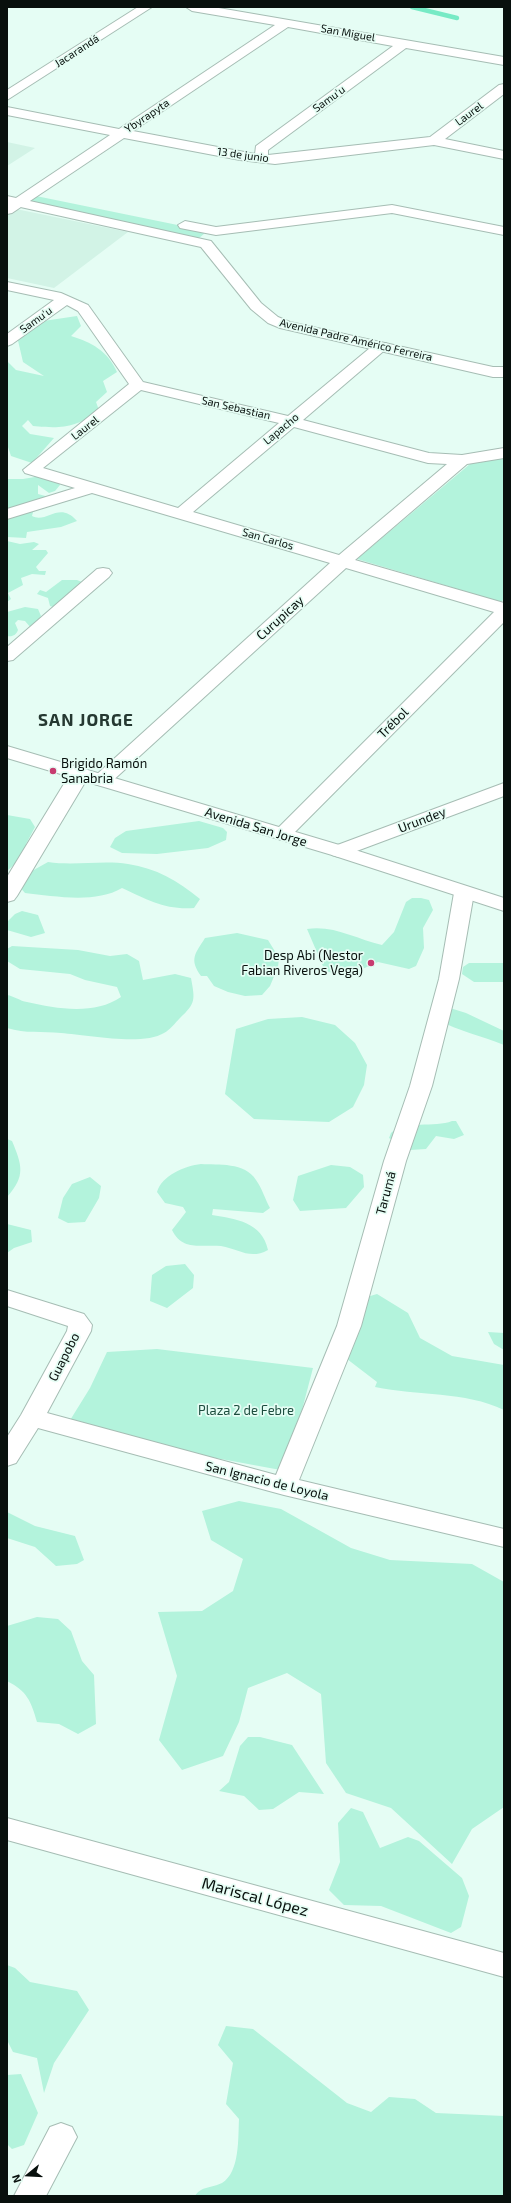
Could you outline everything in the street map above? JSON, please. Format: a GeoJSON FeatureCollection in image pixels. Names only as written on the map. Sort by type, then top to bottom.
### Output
{"type":"FeatureCollection","features":[{"type":"Feature","properties":{"kind":"street","name":"Jacarandá"},"geometry":{"type":"LineString","coordinates":[[7,96],[146,7]]}},
{"type":"Feature","properties":{"kind":"street","name":"San Miguel"},"geometry":{"type":"LineString","coordinates":[[192,7],[504,61]]}},
{"type":"Feature","properties":{"kind":"street","name":"Ybyrapyta"},"geometry":{"type":"LineString","coordinates":[[7,210],[13,201],[34,193],[286,23]]}},
{"type":"Feature","properties":{"kind":"street","name":"Samu'u"},"geometry":{"type":"LineString","coordinates":[[262,159],[261,149],[405,43]]}},
{"type":"Feature","properties":{"kind":"street","name":"Laurel"},"geometry":{"type":"LineString","coordinates":[[434,141],[504,88]]}},
{"type":"Feature","properties":{"kind":"street","name":"13 de junio"},"geometry":{"type":"LineString","coordinates":[[7,111],[121,134],[262,159],[275,160],[434,141],[504,155]]}},
{"type":"Feature","properties":{"kind":"street"},"geometry":{"type":"LineString","coordinates":[[7,187],[155,219]]}},
{"type":"Feature","properties":{"kind":"street"},"geometry":{"type":"LineString","coordinates":[[13,201],[206,244],[208,239],[216,231]]}},
{"type":"Feature","properties":{"kind":"street"},"geometry":{"type":"LineString","coordinates":[[170,222],[216,231],[392,210],[406,210],[504,231]]}},
{"type":"Feature","properties":{"kind":"street","name":"Avenida Padre Américo Ferreira"},"geometry":{"type":"LineString","coordinates":[[206,244],[256,306],[273,320],[493,372],[504,372]]}},
{"type":"Feature","properties":{"kind":"street"},"geometry":{"type":"LineString","coordinates":[[7,286],[65,299],[75,302],[83,308],[138,385]]}},
{"type":"Feature","properties":{"kind":"street","name":"Samu'u"},"geometry":{"type":"LineString","coordinates":[[7,341],[65,299]]}},
{"type":"Feature","properties":{"kind":"street","name":"Lapacho"},"geometry":{"type":"LineString","coordinates":[[181,514],[290,421],[382,346]]}},
{"type":"Feature","properties":{"kind":"street","name":"Laurel"},"geometry":{"type":"LineString","coordinates":[[32,470],[138,385]]}},
{"type":"Feature","properties":{"kind":"street","name":"San Sebastian"},"geometry":{"type":"LineString","coordinates":[[138,385],[290,421],[428,458],[462,460],[504,453]]}},
{"type":"Feature","properties":{"kind":"street","name":"Curupicay"},"geometry":{"type":"LineString","coordinates":[[102,780],[343,561],[462,460]]}},
{"type":"Feature","properties":{"kind":"street","name":"San Carlos"},"geometry":{"type":"LineString","coordinates":[[32,470],[343,561],[504,611]]}},
{"type":"Feature","properties":{"kind":"street"},"geometry":{"type":"LineString","coordinates":[[7,514],[92,488]]}},
{"type":"Feature","properties":{"kind":"street"},"geometry":{"type":"LineString","coordinates":[[7,656],[103,574]]}},
{"type":"Feature","properties":{"kind":"street","name":"Trébol"},"geometry":{"type":"LineString","coordinates":[[282,834],[504,611]]}},
{"type":"Feature","properties":{"kind":"street","name":"Avenida San Jorge"},"geometry":{"type":"LineString","coordinates":[[7,752],[282,834],[504,905]]}},
{"type":"Feature","properties":{"kind":"street"},"geometry":{"type":"LineString","coordinates":[[7,896],[80,774]]}},
{"type":"Feature","properties":{"kind":"street","name":"Urundey"},"geometry":{"type":"LineString","coordinates":[[339,852],[504,789]]}},
{"type":"Feature","properties":{"kind":"street","name":"Tarumá"},"geometry":{"type":"LineString","coordinates":[[284,1486],[349,1326],[395,1161],[421,1086],[449,979],[464,893]]}},
{"type":"Feature","properties":{"kind":"street","name":"Guapobo"},"geometry":{"type":"LineString","coordinates":[[7,1298],[76,1320],[80,1325],[79,1331],[32,1418],[7,1457]]}},
{"type":"Feature","properties":{"kind":"street","name":"San Ignacio de Loyola"},"geometry":{"type":"LineString","coordinates":[[32,1418],[284,1486],[504,1538]]}},
{"type":"Feature","properties":{"kind":"street","name":"Mariscal López"},"geometry":{"type":"LineString","coordinates":[[7,1829],[504,1965]]}},
{"type":"Feature","properties":{"kind":"street"},"geometry":{"type":"LineString","coordinates":[[30,2196],[61,2137]]}},
{"type":"Feature","properties":{"kind":"shaded area"},"geometry":{"type":"Polygon","coordinates":[[[7,142],[35,148],[7,166],[7,142]]]}},
{"type":"Feature","properties":{"kind":"shaded area"},"geometry":{"type":"Polygon","coordinates":[[[16,209],[128,232],[54,288],[7,278],[7,215],[16,209]]]}},
{"type":"Feature","properties":{"kind":"green space"},"geometry":{"type":"Polygon","coordinates":[[[36,196],[202,230],[205,233],[198,239],[26,200],[36,196]]]}},
{"type":"Feature","properties":{"kind":"green space"},"geometry":{"type":"Polygon","coordinates":[[[77,316],[81,326],[71,336],[92,344],[98,348],[109,358],[117,372],[103,381],[107,392],[96,402],[100,413],[75,424],[60,427],[33,426],[28,420],[22,426],[30,434],[54,438],[32,463],[11,456],[7,444],[7,361],[16,370],[44,376],[23,362],[16,332],[30,323],[77,316]]]}},
{"type":"Feature","properties":{"kind":"green space"},"geometry":{"type":"Polygon","coordinates":[[[504,458],[504,599],[501,602],[357,559],[470,464],[504,458]]]}},
{"type":"Feature","properties":{"kind":"green space"},"geometry":{"type":"Polygon","coordinates":[[[41,476],[57,479],[60,485],[55,491],[49,493],[38,485],[38,494],[49,497],[51,503],[33,512],[32,516],[38,518],[64,512],[71,515],[77,521],[61,527],[27,532],[26,538],[7,537],[7,479],[23,479],[41,476]]]}},
{"type":"Feature","properties":{"kind":"green space"},"geometry":{"type":"Polygon","coordinates":[[[7,541],[20,544],[34,542],[39,544],[32,550],[46,550],[48,553],[36,567],[39,571],[46,571],[45,575],[32,574],[21,578],[23,585],[8,593],[11,599],[7,602],[7,541]]]}},
{"type":"Feature","properties":{"kind":"green space"},"geometry":{"type":"Polygon","coordinates":[[[62,580],[77,580],[82,582],[56,608],[50,606],[48,598],[37,594],[40,590],[46,592],[62,580]]]}},
{"type":"Feature","properties":{"kind":"green space"},"geometry":{"type":"Polygon","coordinates":[[[25,607],[38,609],[41,616],[37,623],[31,628],[25,621],[18,620],[15,623],[18,630],[16,633],[13,636],[7,636],[7,612],[25,607]]]}},
{"type":"Feature","properties":{"kind":"green space"},"geometry":{"type":"Polygon","coordinates":[[[7,815],[30,819],[35,827],[26,844],[27,853],[7,871],[7,815]]]}},
{"type":"Feature","properties":{"kind":"green space"},"geometry":{"type":"Polygon","coordinates":[[[199,821],[223,828],[227,832],[226,840],[208,848],[157,854],[122,853],[110,847],[115,838],[126,831],[199,821]]]}},
{"type":"Feature","properties":{"kind":"green space"},"geometry":{"type":"Polygon","coordinates":[[[48,862],[118,863],[138,866],[166,876],[183,886],[200,899],[194,908],[184,908],[165,906],[122,888],[100,896],[74,898],[25,893],[18,885],[23,876],[48,862]]]}},
{"type":"Feature","properties":{"kind":"green space"},"geometry":{"type":"Polygon","coordinates":[[[412,898],[429,900],[433,910],[423,928],[424,948],[416,966],[409,969],[378,962],[358,971],[333,973],[325,971],[307,929],[317,928],[336,931],[382,945],[394,932],[406,902],[412,898]]]}},
{"type":"Feature","properties":{"kind":"green space"},"geometry":{"type":"Polygon","coordinates":[[[22,911],[38,915],[45,933],[31,937],[7,930],[7,922],[15,914],[22,911]]]}},
{"type":"Feature","properties":{"kind":"green space"},"geometry":{"type":"Polygon","coordinates":[[[237,933],[268,940],[279,958],[278,967],[270,986],[262,995],[245,996],[228,992],[214,986],[207,976],[201,976],[197,970],[194,961],[196,953],[205,938],[237,933]]]}},
{"type":"Feature","properties":{"kind":"green space"},"geometry":{"type":"Polygon","coordinates":[[[12,946],[78,950],[110,956],[127,954],[139,961],[143,980],[175,974],[191,978],[193,991],[192,1005],[164,1033],[155,1037],[143,1039],[114,1039],[61,1033],[27,1032],[7,1028],[7,995],[39,1005],[76,1009],[100,1006],[111,1003],[121,997],[117,987],[85,980],[70,974],[20,969],[7,961],[7,949],[12,946]]]}},
{"type":"Feature","properties":{"kind":"green space"},"geometry":{"type":"Polygon","coordinates":[[[469,963],[504,963],[504,982],[474,982],[462,974],[463,967],[469,963]]]}},
{"type":"Feature","properties":{"kind":"green space"},"geometry":{"type":"Polygon","coordinates":[[[450,1008],[466,1013],[504,1031],[504,1045],[438,1020],[450,1008]]]}},
{"type":"Feature","properties":{"kind":"green space"},"geometry":{"type":"Polygon","coordinates":[[[302,1017],[335,1025],[355,1043],[367,1065],[364,1085],[353,1107],[329,1122],[254,1119],[225,1094],[236,1029],[268,1019],[302,1017]]]}},
{"type":"Feature","properties":{"kind":"green space"},"geometry":{"type":"Polygon","coordinates":[[[456,1121],[464,1135],[454,1139],[436,1136],[426,1149],[410,1150],[389,1138],[391,1133],[404,1127],[456,1121]]]}},
{"type":"Feature","properties":{"kind":"green space"},"geometry":{"type":"Polygon","coordinates":[[[7,1139],[12,1141],[18,1157],[20,1164],[20,1176],[13,1190],[7,1197],[7,1139]]]}},
{"type":"Feature","properties":{"kind":"green space"},"geometry":{"type":"Polygon","coordinates":[[[201,1164],[238,1167],[251,1174],[256,1180],[270,1208],[263,1213],[213,1209],[212,1215],[239,1220],[254,1228],[260,1233],[268,1250],[262,1253],[250,1254],[221,1246],[194,1246],[182,1242],[176,1237],[172,1230],[186,1212],[183,1207],[165,1203],[157,1192],[164,1181],[175,1172],[201,1164]]]}},
{"type":"Feature","properties":{"kind":"green space"},"geometry":{"type":"Polygon","coordinates":[[[331,1165],[350,1167],[363,1175],[364,1187],[346,1208],[300,1211],[293,1200],[298,1176],[331,1165]]]}},
{"type":"Feature","properties":{"kind":"green space"},"geometry":{"type":"Polygon","coordinates":[[[90,1177],[101,1186],[99,1198],[85,1222],[68,1223],[58,1218],[63,1198],[72,1184],[90,1177]]]}},
{"type":"Feature","properties":{"kind":"green space"},"geometry":{"type":"Polygon","coordinates":[[[7,1224],[31,1230],[32,1242],[14,1248],[7,1253],[7,1224]]]}},
{"type":"Feature","properties":{"kind":"green space"},"geometry":{"type":"Polygon","coordinates":[[[185,1264],[194,1275],[193,1288],[167,1308],[150,1301],[152,1275],[166,1266],[185,1264]]]}},
{"type":"Feature","properties":{"kind":"green space"},"geometry":{"type":"Polygon","coordinates":[[[377,1294],[408,1313],[420,1338],[452,1356],[504,1365],[504,1410],[489,1404],[457,1397],[375,1387],[377,1382],[347,1359],[360,1299],[377,1294]]]}},
{"type":"Feature","properties":{"kind":"green space"},"geometry":{"type":"Polygon","coordinates":[[[488,1332],[504,1333],[504,1350],[494,1344],[488,1332]]]}},
{"type":"Feature","properties":{"kind":"green space","name":"Plaza 2 de Febre"},"geometry":{"type":"Polygon","coordinates":[[[157,1349],[313,1368],[286,1471],[64,1430],[90,1388],[107,1352],[157,1349]]]}},
{"type":"Feature","properties":{"kind":"green space"},"geometry":{"type":"Polygon","coordinates":[[[239,1501],[281,1509],[351,1548],[390,1560],[472,1564],[504,1582],[504,1807],[472,1829],[452,1864],[391,1808],[346,1793],[326,1763],[321,1694],[287,1673],[248,1688],[239,1722],[223,1756],[182,1770],[159,1740],[177,1676],[158,1612],[202,1611],[233,1591],[243,1559],[211,1540],[202,1511],[239,1501]]]}},
{"type":"Feature","properties":{"kind":"green space"},"geometry":{"type":"Polygon","coordinates":[[[7,1512],[35,1526],[75,1536],[84,1560],[77,1564],[56,1566],[35,1547],[7,1538],[7,1512]]]}},
{"type":"Feature","properties":{"kind":"green space"},"geometry":{"type":"Polygon","coordinates":[[[37,1617],[58,1619],[71,1631],[82,1661],[94,1675],[96,1724],[78,1734],[59,1724],[37,1722],[33,1708],[27,1697],[14,1685],[7,1681],[7,1626],[37,1617]]]}},
{"type":"Feature","properties":{"kind":"green space"},"geometry":{"type":"Polygon","coordinates":[[[248,1737],[260,1737],[292,1745],[324,1794],[299,1792],[273,1809],[259,1810],[244,1796],[219,1791],[229,1782],[240,1746],[248,1737]]]}},
{"type":"Feature","properties":{"kind":"green space"},"geometry":{"type":"Polygon","coordinates":[[[351,1808],[363,1812],[380,1848],[408,1837],[419,1841],[462,1878],[469,1896],[461,1927],[451,1933],[381,1906],[344,1905],[329,1890],[340,1862],[338,1823],[351,1808]]]}},
{"type":"Feature","properties":{"kind":"green space"},"geometry":{"type":"Polygon","coordinates":[[[7,1965],[15,1968],[30,1982],[77,1991],[89,2010],[54,2063],[44,2093],[37,2058],[13,2052],[7,2040],[7,1965]]]}},
{"type":"Feature","properties":{"kind":"green space"},"geometry":{"type":"Polygon","coordinates":[[[226,2026],[253,2029],[347,2103],[371,2112],[389,2097],[415,2099],[436,2113],[504,2116],[504,2196],[195,2196],[200,2190],[218,2185],[228,2178],[235,2163],[237,2154],[239,2119],[226,2104],[233,2063],[218,2045],[226,2026]]]}},
{"type":"Feature","properties":{"kind":"green space"},"geometry":{"type":"Polygon","coordinates":[[[21,2074],[38,2113],[24,2145],[12,2149],[7,2144],[7,2075],[21,2074]]]}},
{"type":"Feature","properties":{"kind":"waterway"},"geometry":{"type":"LineString","coordinates":[[412,7],[457,18]]}},
{"type":"Feature","properties":{"kind":"place","name":"Brigido Ramón Sanabria"},"geometry":{"type":"Point","coordinates":[53,771]}},
{"type":"Feature","properties":{"kind":"place","name":"Desp Abi (Nestor Fabian Riveros Vega)"},"geometry":{"type":"Point","coordinates":[371,963]}},
{"type":"Feature","properties":{"kind":"district","name":"SAN JORGE"},"geometry":{"type":"Point","coordinates":[86,720]}}]}
